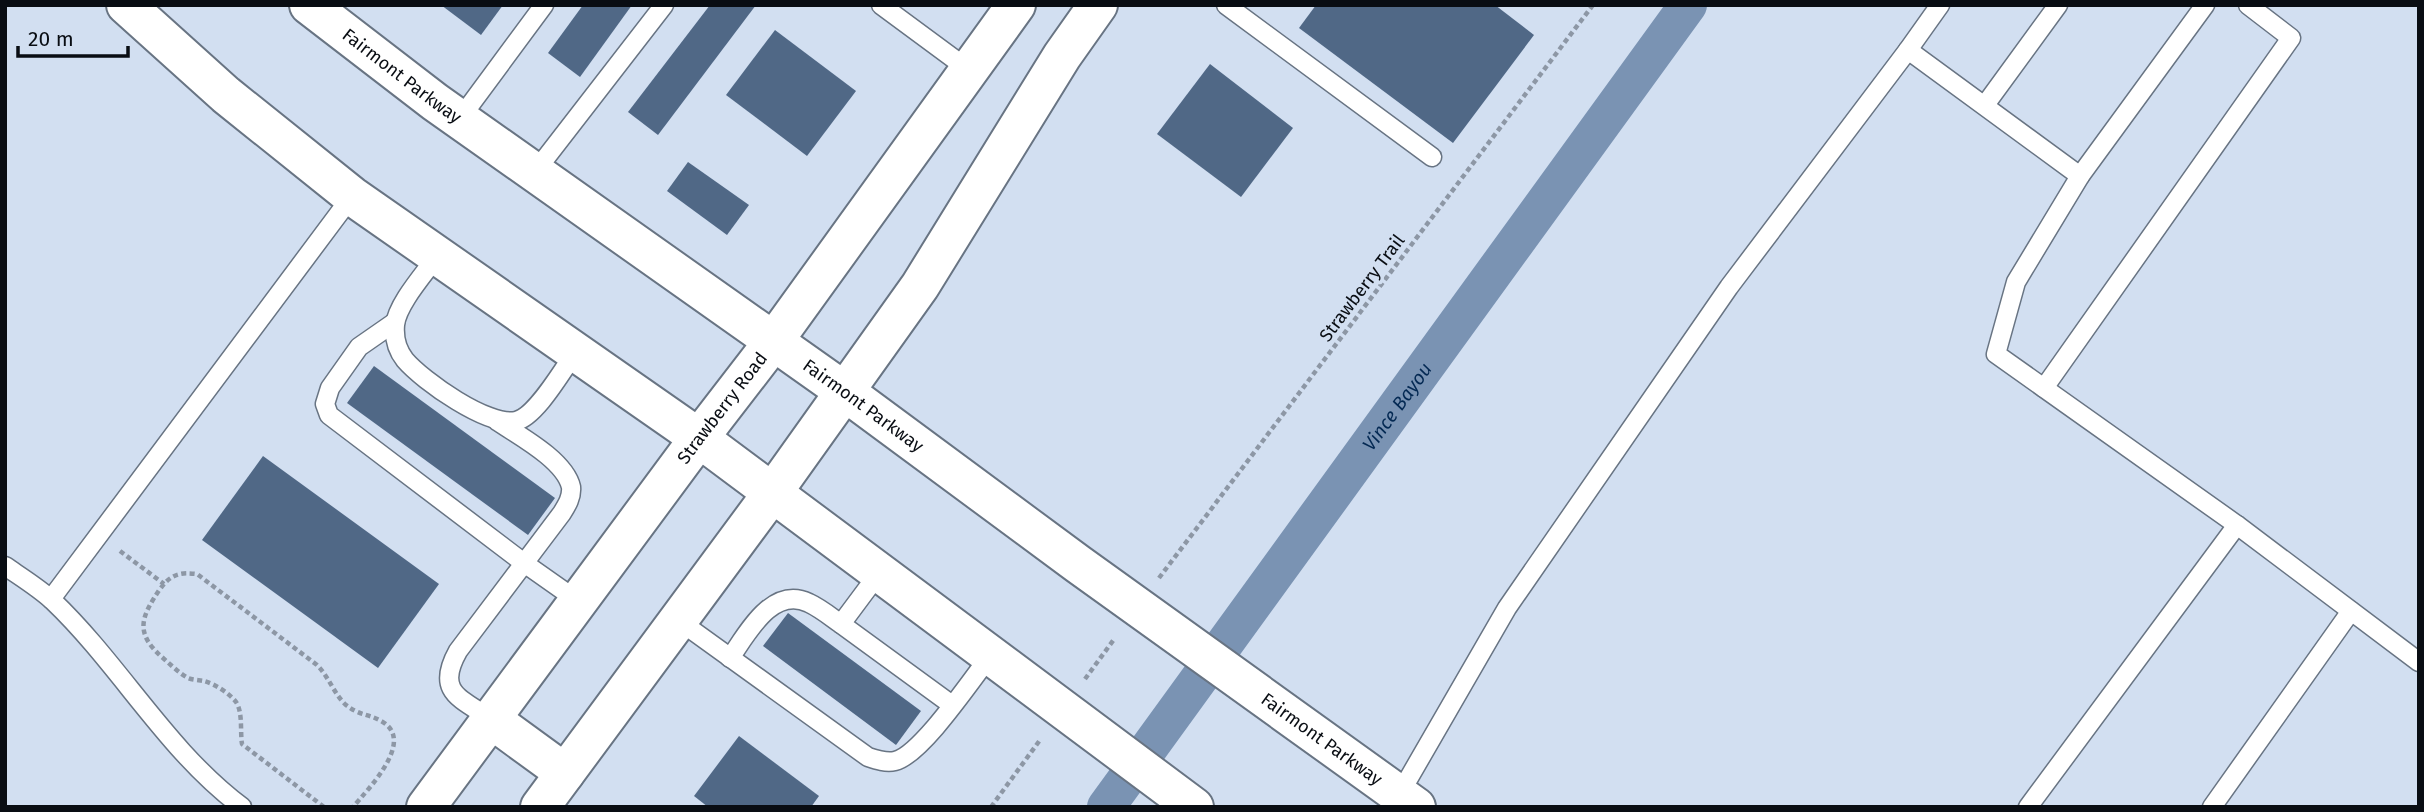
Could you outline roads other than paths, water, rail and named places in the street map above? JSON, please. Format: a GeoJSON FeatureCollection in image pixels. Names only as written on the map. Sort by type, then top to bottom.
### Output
{"type":"FeatureCollection","features":[{"type":"Feature","properties":{"kind":"main road"},"geometry":{"type":"LineString","coordinates":[[126,5],[226,95],[352,196],[699,438],[990,656],[1058,727],[1194,807]]}},
{"type":"Feature","properties":{"kind":"main road","name":"Fairmont Parkway"},"geometry":{"type":"LineString","coordinates":[[309,5],[459,120],[844,391],[1408,801]]}},
{"type":"Feature","properties":{"kind":"main road","name":"Strawberry Road"},"geometry":{"type":"LineString","coordinates":[[426,807],[773,342],[1016,5]]}},
{"type":"Feature","properties":{"kind":"main road"},"geometry":{"type":"LineString","coordinates":[[540,807],[773,492],[920,286],[1062,57],[1098,5]]}},
{"type":"Feature","properties":{"kind":"main road"},"geometry":{"type":"LineString","coordinates":[[491,719],[565,774]]}},
{"type":"Feature","properties":{"kind":"lane"},"geometry":{"type":"LineString","coordinates":[[459,120],[544,5]]}},
{"type":"Feature","properties":{"kind":"lane"},"geometry":{"type":"LineString","coordinates":[[534,173],[664,5]]}},
{"type":"Feature","properties":{"kind":"lane"},"geometry":{"type":"LineString","coordinates":[[881,5],[969,70]]}},
{"type":"Feature","properties":{"kind":"lane"},"geometry":{"type":"LineString","coordinates":[[1226,5],[1432,157]]}},
{"type":"Feature","properties":{"kind":"lane"},"geometry":{"type":"LineString","coordinates":[[1408,801],[1507,608],[1729,287],[1940,5]]}},
{"type":"Feature","properties":{"kind":"lane"},"geometry":{"type":"LineString","coordinates":[[1985,106],[2059,5]]}},
{"type":"Feature","properties":{"kind":"lane"},"geometry":{"type":"LineString","coordinates":[[2205,5],[2080,176],[2016,282],[1996,354],[2237,525],[2419,662]]}},
{"type":"Feature","properties":{"kind":"lane"},"geometry":{"type":"LineString","coordinates":[[2044,388],[2291,38],[2248,5]]}},
{"type":"Feature","properties":{"kind":"lane"},"geometry":{"type":"LineString","coordinates":[[1908,50],[2080,176]]}},
{"type":"Feature","properties":{"kind":"lane"},"geometry":{"type":"LineString","coordinates":[[51,599],[352,196]]}},
{"type":"Feature","properties":{"kind":"lane"},"geometry":{"type":"LineString","coordinates":[[437,256],[403,303],[395,322],[395,341],[405,359],[477,413],[497,421],[548,456],[565,473],[571,488],[570,500],[562,513],[447,669],[448,685],[457,696],[491,719]]}},
{"type":"Feature","properties":{"kind":"lane"},"geometry":{"type":"LineString","coordinates":[[395,322],[359,347],[330,388],[325,404],[329,415],[578,601]]}},
{"type":"Feature","properties":{"kind":"lane"},"geometry":{"type":"LineString","coordinates":[[497,421],[517,421],[533,410],[575,353]]}},
{"type":"Feature","properties":{"kind":"lane"},"geometry":{"type":"LineString","coordinates":[[2028,807],[2237,525]]}},
{"type":"Feature","properties":{"kind":"lane"},"geometry":{"type":"LineString","coordinates":[[5,566],[51,599],[199,769],[242,807]]}},
{"type":"Feature","properties":{"kind":"lane"},"geometry":{"type":"LineString","coordinates":[[841,624],[879,573]]}},
{"type":"Feature","properties":{"kind":"lane"},"geometry":{"type":"LineString","coordinates":[[730,658],[762,614],[775,604],[791,599],[807,601],[952,705]]}},
{"type":"Feature","properties":{"kind":"lane"},"geometry":{"type":"LineString","coordinates":[[2212,807],[2351,611]]}},
{"type":"Feature","properties":{"kind":"lane"},"geometry":{"type":"LineString","coordinates":[[678,620],[868,757],[879,761],[895,761],[920,745],[990,656]]}},
{"type":"Feature","properties":{"kind":"waterway","name":"Vince Bayou"},"geometry":{"type":"LineString","coordinates":[[1106,807],[1688,5]]}}]}
